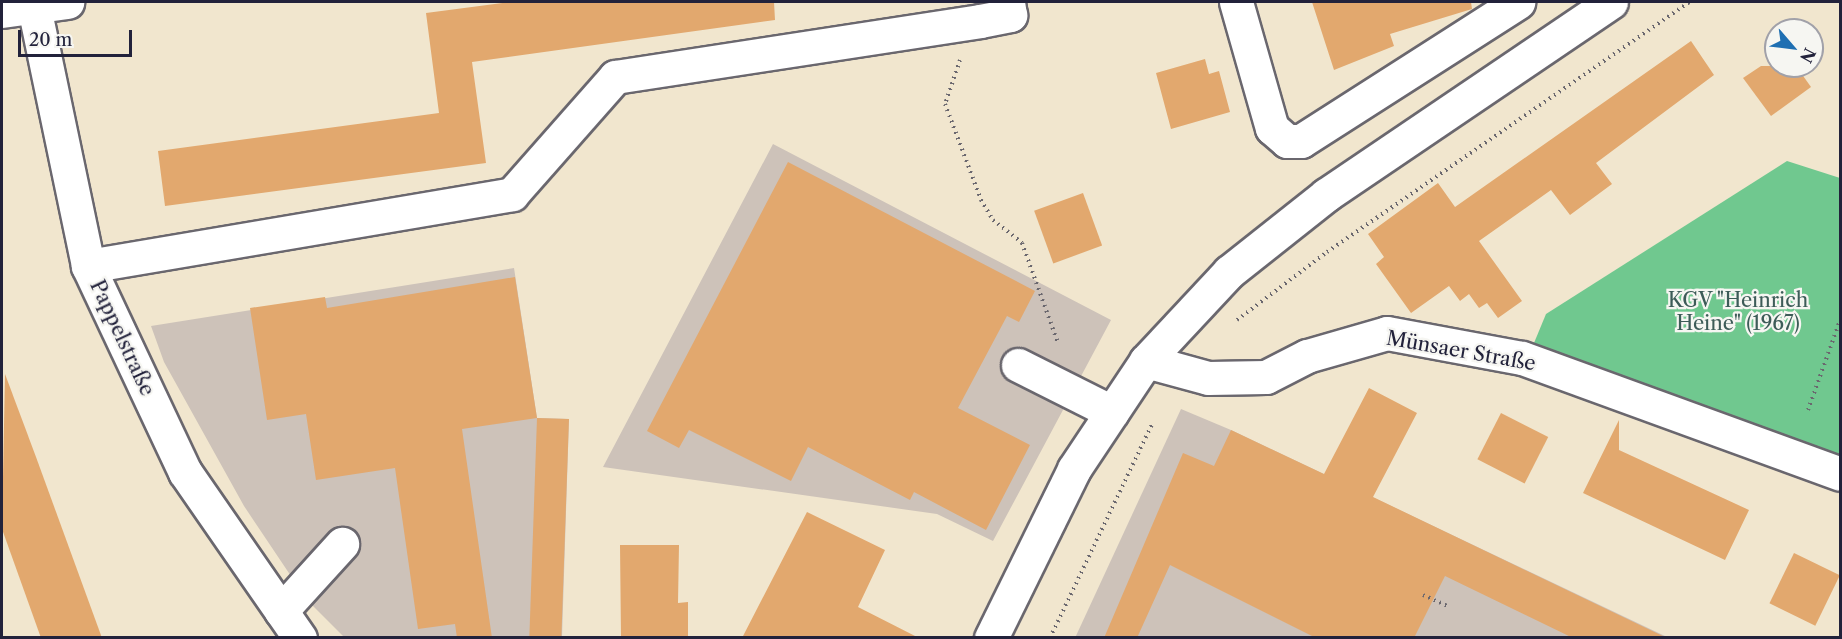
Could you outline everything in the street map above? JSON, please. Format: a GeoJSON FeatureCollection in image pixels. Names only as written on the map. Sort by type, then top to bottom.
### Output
{"type":"FeatureCollection","features":[{"type":"Feature","properties":{"kind":"street"},"geometry":{"type":"LineString","coordinates":[[2,11],[33,4],[66,2]]}},
{"type":"Feature","properties":{"kind":"street"},"geometry":{"type":"LineString","coordinates":[[88,266],[512,194],[615,77],[980,21],[1010,15],[1008,2]]}},
{"type":"Feature","properties":{"kind":"street"},"geometry":{"type":"LineString","coordinates":[[1236,2],[1272,128],[1287,141],[1300,141],[1518,2]]}},
{"type":"Feature","properties":{"kind":"street"},"geometry":{"type":"LineString","coordinates":[[991,638],[1074,469],[1146,361],[1229,272],[1326,195],[1611,2]]}},
{"type":"Feature","properties":{"kind":"street","name":"Pappelstraße"},"geometry":{"type":"LineString","coordinates":[[33,4],[88,266],[184,472],[300,638]]}},
{"type":"Feature","properties":{"kind":"street","name":"Münsaer Straße"},"geometry":{"type":"LineString","coordinates":[[1146,361],[1208,378],[1266,378],[1307,356],[1387,333],[1522,358],[1840,474]]}},
{"type":"Feature","properties":{"kind":"street"},"geometry":{"type":"LineString","coordinates":[[1018,365],[1112,412]]}},
{"type":"Feature","properties":{"kind":"street"},"geometry":{"type":"LineString","coordinates":[[281,611],[342,544]]}},
{"type":"Feature","properties":{"kind":"path"},"geometry":{"type":"LineString","coordinates":[[1234,322],[1327,252],[1690,2]]}},
{"type":"Feature","properties":{"kind":"path"},"geometry":{"type":"LineString","coordinates":[[980,21],[948,82],[945,104],[981,201],[993,220],[1022,243],[1075,392]]}},
{"type":"Feature","properties":{"kind":"path"},"geometry":{"type":"LineString","coordinates":[[1808,410],[1840,320]]}},
{"type":"Feature","properties":{"kind":"path"},"geometry":{"type":"LineString","coordinates":[[1050,638],[1155,417]]}},
{"type":"Feature","properties":{"kind":"path"},"geometry":{"type":"LineString","coordinates":[[1423,595],[1448,606]]}},
{"type":"Feature","properties":{"kind":"shaded area"},"geometry":{"type":"Polygon","coordinates":[[[773,144],[1111,320],[993,541],[937,514],[603,467],[773,144]]]}},
{"type":"Feature","properties":{"kind":"shaded area"},"geometry":{"type":"Polygon","coordinates":[[[514,268],[537,418],[569,419],[562,637],[344,637],[307,600],[244,506],[164,362],[151,326],[514,268]]]}},
{"type":"Feature","properties":{"kind":"shaded area"},"geometry":{"type":"Polygon","coordinates":[[[1181,409],[1231,430],[1667,637],[1075,638],[1181,409]]]}},
{"type":"Feature","properties":{"kind":"green space","name":"KGV \"Heinrich Heine\" (1967)"},"geometry":{"type":"Polygon","coordinates":[[[1787,161],[1840,178],[1840,457],[1534,343],[1546,314],[1787,161]]]}},
{"type":"Feature","properties":{"kind":"building"},"geometry":{"type":"Polygon","coordinates":[[[510,2],[774,2],[775,20],[472,62],[486,163],[165,206],[158,151],[439,113],[426,13],[510,2]]]}},
{"type":"Feature","properties":{"kind":"building"},"geometry":{"type":"Polygon","coordinates":[[[1312,2],[1471,2],[1472,9],[1390,34],[1394,46],[1334,70],[1312,2]]]}},
{"type":"Feature","properties":{"kind":"building"},"geometry":{"type":"Polygon","coordinates":[[[1691,41],[1714,75],[1596,163],[1612,184],[1570,215],[1551,190],[1479,241],[1522,301],[1498,318],[1487,303],[1479,308],[1469,294],[1460,301],[1449,286],[1411,313],[1376,264],[1384,257],[1368,234],[1438,183],[1455,207],[1691,41]]]}},
{"type":"Feature","properties":{"kind":"building"},"geometry":{"type":"Polygon","coordinates":[[[1205,59],[1209,74],[1219,71],[1230,112],[1171,129],[1156,73],[1205,59]]]}},
{"type":"Feature","properties":{"kind":"building"},"geometry":{"type":"Polygon","coordinates":[[[1764,66],[1764,78],[1805,78],[1811,87],[1771,116],[1743,78],[1764,66]]]}},
{"type":"Feature","properties":{"kind":"building"},"geometry":{"type":"Polygon","coordinates":[[[788,162],[1035,291],[1019,322],[1007,316],[958,408],[1030,445],[986,530],[914,492],[910,500],[808,447],[791,481],[689,430],[679,448],[647,431],[788,162]]]}},
{"type":"Feature","properties":{"kind":"building"},"geometry":{"type":"Polygon","coordinates":[[[1083,193],[1102,246],[1053,263],[1034,211],[1083,193]]]}},
{"type":"Feature","properties":{"kind":"building"},"geometry":{"type":"Polygon","coordinates":[[[515,277],[537,418],[462,429],[492,638],[457,638],[455,624],[418,629],[395,468],[316,480],[306,414],[267,420],[250,308],[325,297],[327,308],[515,277]]]}},
{"type":"Feature","properties":{"kind":"building"},"geometry":{"type":"Polygon","coordinates":[[[5,374],[102,638],[41,638],[2,529],[5,374]]]}},
{"type":"Feature","properties":{"kind":"building"},"geometry":{"type":"Polygon","coordinates":[[[1369,388],[1417,413],[1373,497],[1667,638],[1573,638],[1445,576],[1414,638],[1316,638],[1170,565],[1137,638],[1104,638],[1183,453],[1214,466],[1231,430],[1324,474],[1369,388]]]}},
{"type":"Feature","properties":{"kind":"building"},"geometry":{"type":"Polygon","coordinates":[[[1501,413],[1548,437],[1525,483],[1477,459],[1501,413]]]}},
{"type":"Feature","properties":{"kind":"building"},"geometry":{"type":"Polygon","coordinates":[[[537,418],[569,419],[561,638],[529,638],[537,418]]]}},
{"type":"Feature","properties":{"kind":"building"},"geometry":{"type":"Polygon","coordinates":[[[1619,420],[1619,450],[1749,510],[1725,560],[1583,493],[1619,420]]]}},
{"type":"Feature","properties":{"kind":"building"},"geometry":{"type":"Polygon","coordinates":[[[807,512],[885,550],[858,607],[919,638],[742,638],[807,512]]]}},
{"type":"Feature","properties":{"kind":"building"},"geometry":{"type":"Polygon","coordinates":[[[620,545],[679,545],[678,603],[688,602],[688,638],[621,638],[620,545]]]}},
{"type":"Feature","properties":{"kind":"building"},"geometry":{"type":"Polygon","coordinates":[[[1794,553],[1840,575],[1815,626],[1769,603],[1794,553]]]}}]}
